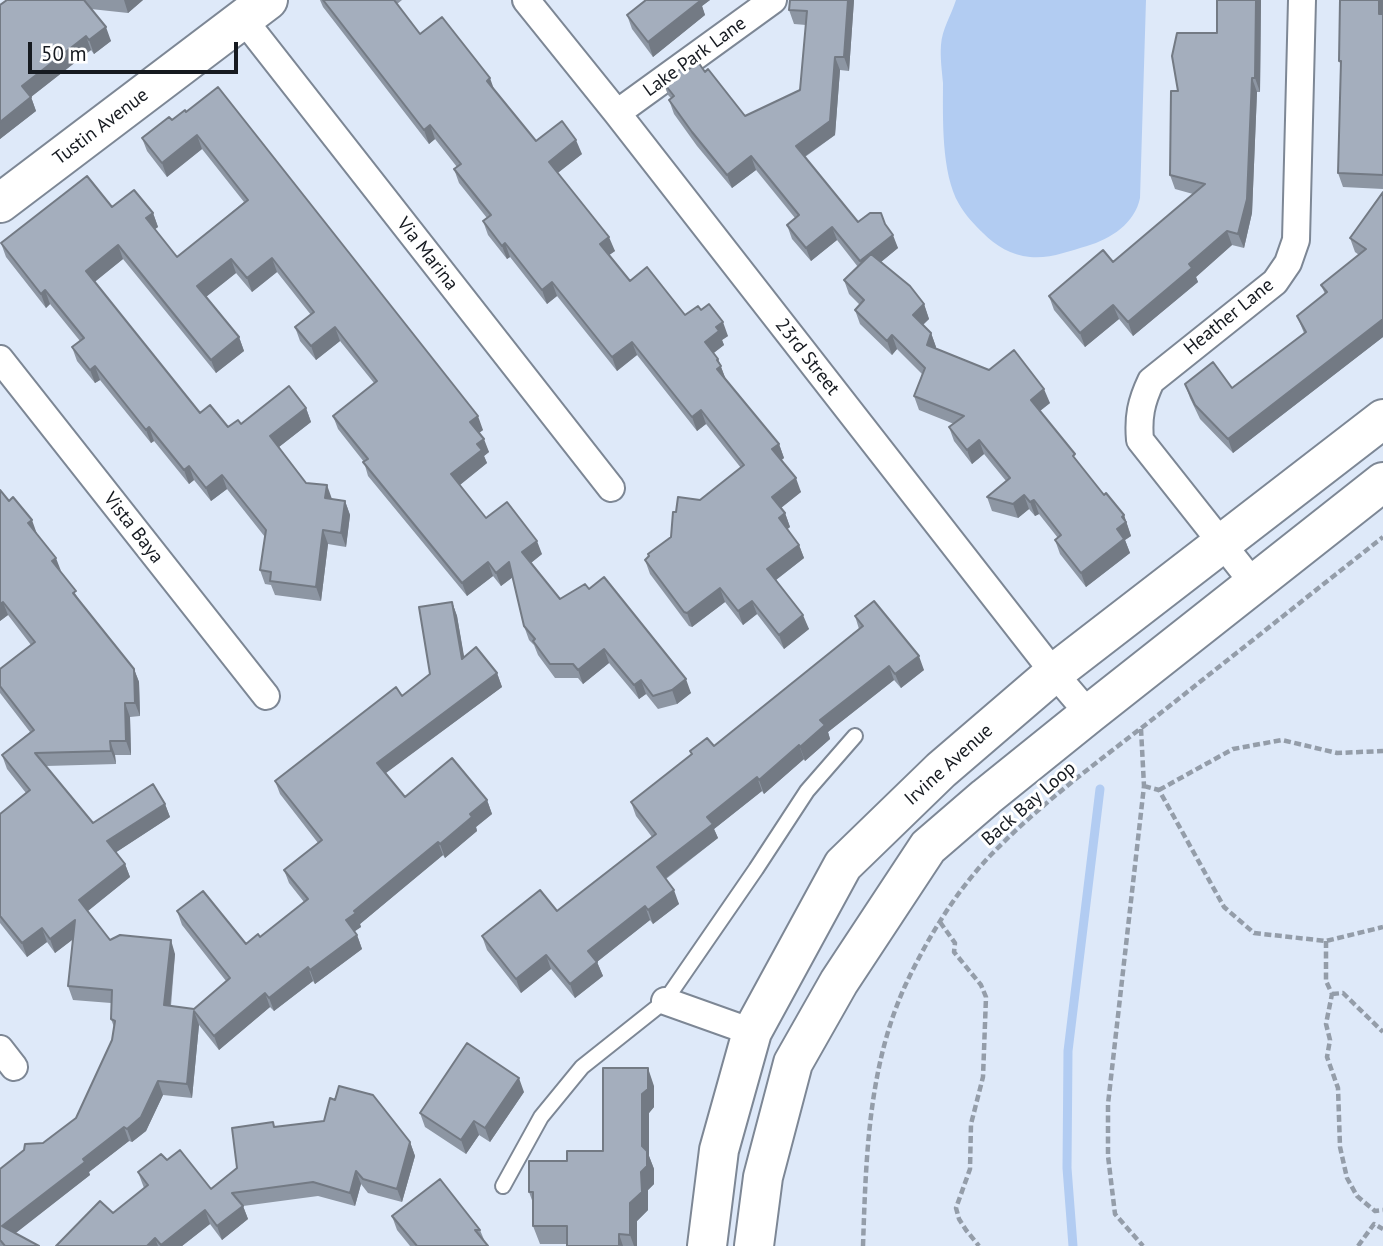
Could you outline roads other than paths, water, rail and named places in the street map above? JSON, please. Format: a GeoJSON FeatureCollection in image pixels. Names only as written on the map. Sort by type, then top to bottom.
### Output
{"type":"FeatureCollection","features":[{"type":"Feature","properties":{"kind":"main road","name":"Tustin Avenue"},"geometry":{"type":"LineString","coordinates":[[0,203],[256,10]]}},
{"type":"Feature","properties":{"kind":"main road","name":"Irvine Avenue"},"geometry":{"type":"LineString","coordinates":[[707,1246],[719,1150],[752,1032],[843,865],[941,770],[1055,673],[1383,419]]}},
{"type":"Feature","properties":{"kind":"main road"},"geometry":{"type":"LineString","coordinates":[[754,1246],[763,1177],[793,1063],[839,982],[928,847],[1089,714],[1383,482]]}},
{"type":"Feature","properties":{"kind":"street","name":"23rd Street"},"geometry":{"type":"LineString","coordinates":[[526,0],[1089,714]]}},
{"type":"Feature","properties":{"kind":"street","name":"Lake Park Lane"},"geometry":{"type":"LineString","coordinates":[[617,113],[772,0]]}},
{"type":"Feature","properties":{"kind":"street","name":"Heather Lane"},"geometry":{"type":"LineString","coordinates":[[1254,584],[1140,440],[1138,419],[1142,401],[1151,382],[1275,282],[1288,263],[1296,240],[1302,0]]}},
{"type":"Feature","properties":{"kind":"street","name":"Via Marina"},"geometry":{"type":"LineString","coordinates":[[256,10],[611,488]]}},
{"type":"Feature","properties":{"kind":"street","name":"Vista Baya"},"geometry":{"type":"LineString","coordinates":[[0,359],[266,696]]}},
{"type":"Feature","properties":{"kind":"street"},"geometry":{"type":"LineString","coordinates":[[666,1001],[752,1032]]}},
{"type":"Feature","properties":{"kind":"lane"},"geometry":{"type":"LineString","coordinates":[[503,1186],[541,1117],[582,1067],[666,1001],[807,791],[855,736]]}},
{"type":"Feature","properties":{"kind":"water"},"geometry":{"type":"Polygon","coordinates":[[[956,0],[1146,0],[1140,198],[1133,215],[1121,229],[1096,243],[1059,254],[1045,257],[1023,256],[993,242],[961,208],[953,191],[946,161],[941,55],[943,33],[956,0]]]}},
{"type":"Feature","properties":{"kind":"waterway"},"geometry":{"type":"LineString","coordinates":[[1073,1246],[1067,1168],[1068,1051],[1100,789]]}}]}
